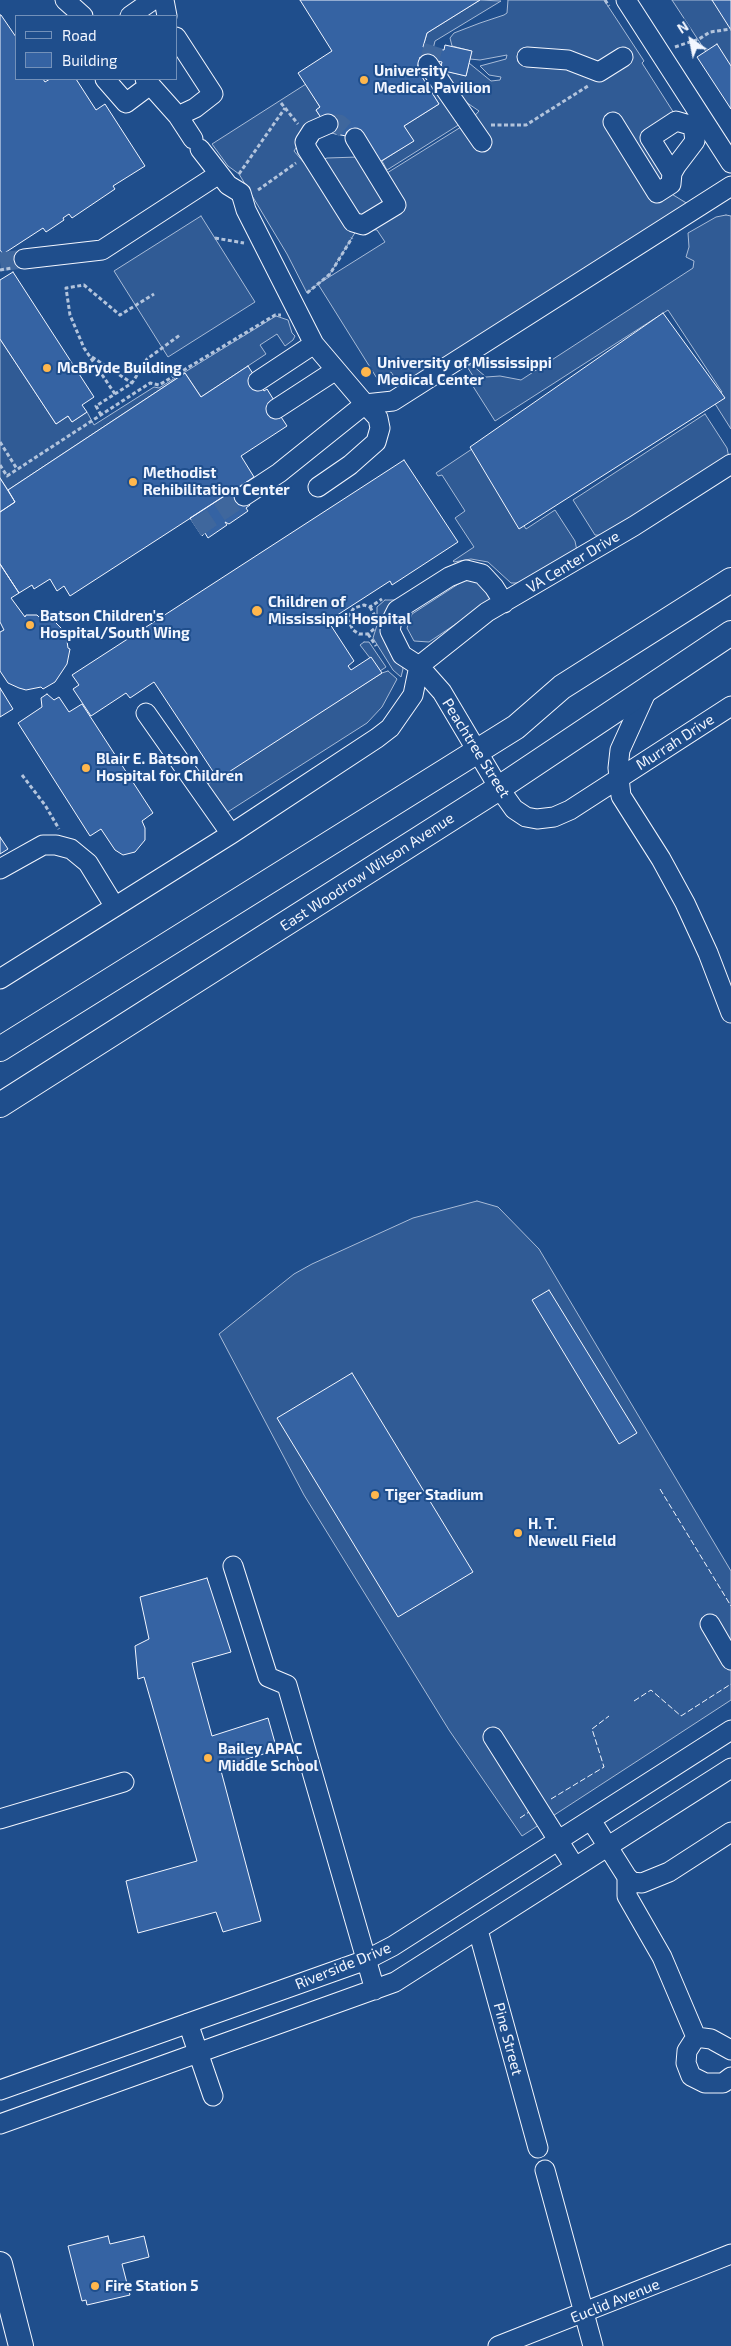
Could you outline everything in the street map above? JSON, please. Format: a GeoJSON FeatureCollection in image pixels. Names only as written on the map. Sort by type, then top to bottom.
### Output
{"type":"FeatureCollection","features":[{"type":"Feature","properties":{"kind":"main road"},"geometry":{"type":"LineString","coordinates":[[0,1049],[516,727],[562,687],[731,580]]}},
{"type":"Feature","properties":{"kind":"main road","name":"East Woodrow Wilson Avenue"},"geometry":{"type":"LineString","coordinates":[[0,1105],[499,788],[731,633]]}},
{"type":"Feature","properties":{"kind":"main road"},"geometry":{"type":"LineString","coordinates":[[0,2264],[21,2346]]}},
{"type":"Feature","properties":{"kind":"street"},"geometry":{"type":"LineString","coordinates":[[65,0],[82,15]]}},
{"type":"Feature","properties":{"kind":"street"},"geometry":{"type":"LineString","coordinates":[[131,15],[153,0]]}},
{"type":"Feature","properties":{"kind":"street"},"geometry":{"type":"LineString","coordinates":[[164,0],[167,15]]}},
{"type":"Feature","properties":{"kind":"street"},"geometry":{"type":"LineString","coordinates":[[626,0],[698,123],[731,163]]}},
{"type":"Feature","properties":{"kind":"street"},"geometry":{"type":"LineString","coordinates":[[178,40],[212,94],[194,108],[178,116]]}},
{"type":"Feature","properties":{"kind":"street"},"geometry":{"type":"LineString","coordinates":[[527,57],[568,60],[599,72],[623,57]]}},
{"type":"Feature","properties":{"kind":"street"},"geometry":{"type":"LineString","coordinates":[[428,64],[482,142]]}},
{"type":"Feature","properties":{"kind":"street"},"geometry":{"type":"LineString","coordinates":[[106,80],[126,103],[148,82],[178,116],[223,180],[241,193],[246,210],[314,344],[378,418],[380,428],[376,442],[350,465],[318,487]]}},
{"type":"Feature","properties":{"kind":"street"},"geometry":{"type":"LineString","coordinates":[[650,138],[676,121],[698,123]]}},
{"type":"Feature","properties":{"kind":"street"},"geometry":{"type":"LineString","coordinates":[[613,122],[657,193],[671,184],[672,173],[695,140],[698,123]]}},
{"type":"Feature","properties":{"kind":"street"},"geometry":{"type":"LineString","coordinates":[[328,124],[312,132],[309,145],[319,166],[353,222],[363,225],[396,205],[354,138]]}},
{"type":"Feature","properties":{"kind":"street"},"geometry":{"type":"LineString","coordinates":[[635,158],[651,147],[650,138]]}},
{"type":"Feature","properties":{"kind":"street"},"geometry":{"type":"LineString","coordinates":[[650,138],[672,173]]}},
{"type":"Feature","properties":{"kind":"street"},"geometry":{"type":"LineString","coordinates":[[24,259],[102,250],[223,180]]}},
{"type":"Feature","properties":{"kind":"street"},"geometry":{"type":"LineString","coordinates":[[244,496],[279,473],[365,404],[394,401],[731,186]]}},
{"type":"Feature","properties":{"kind":"street"},"geometry":{"type":"LineString","coordinates":[[258,381],[314,344]]}},
{"type":"Feature","properties":{"kind":"street"},"geometry":{"type":"LineString","coordinates":[[276,409],[336,370]]}},
{"type":"Feature","properties":{"kind":"street","name":"VA Center Drive"},"geometry":{"type":"LineString","coordinates":[[419,666],[487,612],[634,526],[731,464]]}},
{"type":"Feature","properties":{"kind":"street","name":"Peachtree Street"},"geometry":{"type":"LineString","coordinates":[[504,602],[482,574],[466,570],[449,577],[397,610],[392,620],[390,631],[402,654],[419,666],[442,692],[499,788],[514,809],[526,817],[537,819],[554,817],[570,810],[619,778]]}},
{"type":"Feature","properties":{"kind":"street"},"geometry":{"type":"LineString","coordinates":[[0,979],[231,834],[384,733],[414,694],[419,666]]}},
{"type":"Feature","properties":{"kind":"street"},"geometry":{"type":"LineString","coordinates":[[649,686],[620,750],[619,778],[621,796],[661,859],[685,903],[708,953],[731,1013]]}},
{"type":"Feature","properties":{"kind":"street","name":"Murrah Drive"},"geometry":{"type":"LineString","coordinates":[[619,778],[731,706]]}},
{"type":"Feature","properties":{"kind":"street"},"geometry":{"type":"LineString","coordinates":[[146,713],[231,834]]}},
{"type":"Feature","properties":{"kind":"street"},"geometry":{"type":"LineString","coordinates":[[0,869],[43,845],[56,845],[71,849],[88,863],[115,907]]}},
{"type":"Feature","properties":{"kind":"street"},"geometry":{"type":"LineString","coordinates":[[233,1566],[268,1677],[287,1684],[375,1990]]}},
{"type":"Feature","properties":{"kind":"street"},"geometry":{"type":"LineString","coordinates":[[710,1624],[731,1660]]}},
{"type":"Feature","properties":{"kind":"street","name":"Riverside Drive"},"geometry":{"type":"LineString","coordinates":[[0,2090],[366,1960],[393,1946],[731,1730]]}},
{"type":"Feature","properties":{"kind":"street"},"geometry":{"type":"LineString","coordinates":[[493,1737],[575,1867]]}},
{"type":"Feature","properties":{"kind":"street"},"geometry":{"type":"LineString","coordinates":[[0,2124],[375,1990],[403,1976],[478,1930],[731,1768]]}},
{"type":"Feature","properties":{"kind":"street"},"geometry":{"type":"LineString","coordinates":[[0,1819],[124,1782]]}},
{"type":"Feature","properties":{"kind":"street"},"geometry":{"type":"LineString","coordinates":[[591,1820],[627,1877],[632,1882],[642,1883],[656,1879],[731,1832]]}},
{"type":"Feature","properties":{"kind":"street"},"geometry":{"type":"LineString","coordinates":[[627,1877],[628,1896],[662,1958],[696,2037]]}},
{"type":"Feature","properties":{"kind":"street","name":"Pine Street"},"geometry":{"type":"LineString","coordinates":[[478,1930],[538,2148]]}},
{"type":"Feature","properties":{"kind":"street"},"geometry":{"type":"LineString","coordinates":[[188,2023],[213,2096]]}},
{"type":"Feature","properties":{"kind":"street"},"geometry":{"type":"LineString","coordinates":[[696,2037],[711,2040],[731,2050]]}},
{"type":"Feature","properties":{"kind":"street"},"geometry":{"type":"LineString","coordinates":[[696,2037],[687,2051],[686,2064],[691,2076],[705,2083],[722,2083],[731,2077]]}},
{"type":"Feature","properties":{"kind":"street"},"geometry":{"type":"LineString","coordinates":[[545,2170],[593,2346]]}},
{"type":"Feature","properties":{"kind":"street","name":"Euclid Avenue"},"geometry":{"type":"LineString","coordinates":[[498,2346],[731,2254]]}},
{"type":"Feature","properties":{"kind":"path"},"geometry":{"type":"LineString","coordinates":[[252,194],[309,145],[281,103]]}},
{"type":"Feature","properties":{"kind":"path"},"geometry":{"type":"LineString","coordinates":[[223,180],[239,174],[285,108]]}},
{"type":"Feature","properties":{"kind":"path"},"geometry":{"type":"LineString","coordinates":[[307,293],[330,274],[356,231],[363,225]]}},
{"type":"Feature","properties":{"kind":"path"},"geometry":{"type":"LineString","coordinates":[[115,394],[90,356],[70,315],[66,288],[84,285],[120,315],[154,294]]}},
{"type":"Feature","properties":{"kind":"path"},"geometry":{"type":"LineString","coordinates":[[0,465],[7,476],[150,384],[159,385],[275,315],[287,316],[294,330],[306,325]]}},
{"type":"Feature","properties":{"kind":"path"},"geometry":{"type":"LineString","coordinates":[[101,415],[96,406],[132,383],[147,359],[180,336]]}},
{"type":"Feature","properties":{"kind":"path"},"geometry":{"type":"LineString","coordinates":[[90,356],[132,383]]}},
{"type":"Feature","properties":{"kind":"path"},"geometry":{"type":"LineString","coordinates":[[0,442],[18,469]]}},
{"type":"Feature","properties":{"kind":"path"},"geometry":{"type":"LineString","coordinates":[[370,607],[384,598]]}},
{"type":"Feature","properties":{"kind":"path"},"geometry":{"type":"LineString","coordinates":[[364,605],[370,607],[376,615],[375,629],[363,636],[353,630],[347,618],[354,608],[364,605]]}},
{"type":"Feature","properties":{"kind":"path"},"geometry":{"type":"LineString","coordinates":[[368,634],[378,648]]}},
{"type":"Feature","properties":{"kind":"path"},"geometry":{"type":"LineString","coordinates":[[22,775],[45,805],[62,834]]}},
{"type":"Feature","properties":{"kind":"shaded area"},"geometry":{"type":"Polygon","coordinates":[[[480,0],[501,1],[435,41],[433,49],[423,47],[427,33],[480,0]]]}},
{"type":"Feature","properties":{"kind":"shaded area"},"geometry":{"type":"Polygon","coordinates":[[[508,0],[604,0],[644,61],[642,63],[679,121],[647,145],[669,182],[670,193],[688,204],[401,387],[391,372],[378,380],[318,284],[307,293],[287,254],[239,174],[228,166],[212,144],[306,84],[320,107],[316,110],[323,121],[310,127],[294,151],[317,178],[324,159],[327,158],[358,157],[387,173],[469,122],[479,111],[463,100],[446,71],[466,76],[469,63],[491,81],[500,80],[501,77],[489,75],[480,66],[506,59],[507,55],[480,60],[470,59],[471,51],[452,46],[450,38],[454,33],[507,13],[508,0]],[[350,227],[356,231],[330,274],[318,284],[385,242],[377,230],[350,227]]]}},
{"type":"Feature","properties":{"kind":"shaded area"},"geometry":{"type":"Polygon","coordinates":[[[672,0],[731,0],[731,90],[672,0]]]}},
{"type":"Feature","properties":{"kind":"shaded area"},"geometry":{"type":"Polygon","coordinates":[[[421,57],[430,59],[468,119],[387,170],[382,161],[413,141],[404,126],[439,104],[417,69],[421,57]]]}},
{"type":"Feature","properties":{"kind":"shaded area"},"geometry":{"type":"Polygon","coordinates":[[[201,216],[255,302],[168,357],[114,271],[201,216]]]}},
{"type":"Feature","properties":{"kind":"shaded area"},"geometry":{"type":"Polygon","coordinates":[[[731,216],[731,429],[712,399],[722,392],[668,310],[495,421],[469,380],[473,376],[466,365],[472,365],[486,377],[500,376],[521,380],[693,268],[694,261],[686,257],[689,247],[688,233],[716,217],[731,216]]]}},
{"type":"Feature","properties":{"kind":"shaded area"},"geometry":{"type":"Polygon","coordinates":[[[276,316],[288,320],[292,333],[295,336],[293,340],[285,346],[277,334],[260,345],[266,354],[201,397],[185,373],[8,490],[0,478],[0,339],[56,424],[68,416],[72,422],[87,412],[94,425],[154,387],[159,388],[276,316]]]}},
{"type":"Feature","properties":{"kind":"shaded area"},"geometry":{"type":"Polygon","coordinates":[[[705,414],[727,448],[729,458],[610,536],[595,535],[573,500],[705,414]]]}},
{"type":"Feature","properties":{"kind":"shaded area"},"geometry":{"type":"Polygon","coordinates":[[[475,447],[526,529],[555,510],[575,541],[577,551],[519,583],[511,583],[488,562],[471,559],[453,561],[474,547],[455,518],[465,511],[442,475],[438,476],[436,473],[475,447]]]}},
{"type":"Feature","properties":{"kind":"shaded area"},"geometry":{"type":"Polygon","coordinates":[[[466,579],[476,579],[491,597],[490,601],[429,642],[414,641],[407,628],[412,614],[466,579]]]}},
{"type":"Feature","properties":{"kind":"shaded area"},"geometry":{"type":"Polygon","coordinates":[[[385,600],[395,600],[403,669],[401,677],[393,670],[373,638],[377,625],[377,607],[385,600]]]}},
{"type":"Feature","properties":{"kind":"shaded area"},"geometry":{"type":"Polygon","coordinates":[[[364,642],[369,642],[386,667],[380,671],[360,645],[364,642]]]}},
{"type":"Feature","properties":{"kind":"shaded area"},"geometry":{"type":"Polygon","coordinates":[[[388,671],[397,679],[382,707],[367,723],[226,813],[206,785],[388,671]]]}},
{"type":"Feature","properties":{"kind":"shaded area","name":"H. T. Newell Field"},"geometry":{"type":"Polygon","coordinates":[[[477,1201],[498,1207],[539,1249],[731,1571],[731,1700],[522,1836],[449,1730],[304,1495],[219,1334],[294,1274],[312,1264],[413,1218],[477,1201]]]}},
{"type":"Feature","properties":{"kind":"building","name":"University Medical Pavilion"},"geometry":{"type":"Polygon","coordinates":[[[300,0],[480,0],[427,33],[423,47],[444,50],[445,45],[472,51],[466,76],[440,70],[442,62],[420,57],[417,69],[439,104],[404,126],[414,141],[378,163],[356,138],[331,133],[316,110],[320,107],[298,73],[332,51],[300,0]]]}},
{"type":"Feature","properties":{"kind":"building"},"geometry":{"type":"Polygon","coordinates":[[[712,0],[731,0],[731,30],[712,0]]]}},
{"type":"Feature","properties":{"kind":"building"},"geometry":{"type":"Polygon","coordinates":[[[1,15],[15,36],[15,80],[44,80],[45,82],[48,80],[77,80],[96,110],[105,104],[145,166],[113,186],[115,189],[72,218],[69,214],[63,218],[64,220],[46,232],[43,228],[3,254],[0,250],[1,15]]]}},
{"type":"Feature","properties":{"kind":"building"},"geometry":{"type":"Polygon","coordinates":[[[717,44],[731,66],[731,109],[697,57],[717,44]]]}},
{"type":"Feature","properties":{"kind":"building","name":"McBryde Building"},"geometry":{"type":"Polygon","coordinates":[[[13,272],[94,397],[82,405],[87,412],[72,422],[68,416],[56,424],[0,339],[0,280],[13,272]]]}},
{"type":"Feature","properties":{"kind":"building"},"geometry":{"type":"Polygon","coordinates":[[[663,313],[725,398],[519,529],[470,447],[663,313]]]}},
{"type":"Feature","properties":{"kind":"building","name":"Methodist Rehibilitation Center"},"geometry":{"type":"Polygon","coordinates":[[[248,366],[264,391],[267,389],[275,402],[272,403],[287,426],[241,456],[254,477],[70,596],[64,586],[57,591],[50,579],[34,589],[32,585],[19,593],[0,564],[0,512],[15,502],[8,490],[185,373],[201,397],[248,366]]]}},
{"type":"Feature","properties":{"kind":"building","name":"Children of Mississippi Hospital"},"geometry":{"type":"Polygon","coordinates":[[[404,460],[458,542],[392,585],[390,581],[328,621],[354,661],[348,666],[351,670],[371,657],[382,673],[218,779],[154,682],[130,698],[126,693],[91,716],[73,689],[79,685],[72,675],[404,460]]]}},
{"type":"Feature","properties":{"kind":"building"},"geometry":{"type":"Polygon","coordinates":[[[0,478],[15,502],[0,512],[0,478]]]}},
{"type":"Feature","properties":{"kind":"building"},"geometry":{"type":"Polygon","coordinates":[[[238,487],[250,505],[246,508],[248,511],[229,524],[225,522],[227,525],[208,538],[205,533],[202,536],[190,518],[238,487]]]}},
{"type":"Feature","properties":{"kind":"building","name":"Batson Children's Hospital/South Wing"},"geometry":{"type":"Polygon","coordinates":[[[0,564],[19,593],[11,598],[25,617],[26,615],[37,615],[39,617],[41,615],[55,622],[63,630],[62,633],[66,634],[68,648],[70,649],[67,664],[55,682],[43,689],[41,687],[26,690],[19,688],[8,683],[0,671],[0,632],[4,630],[0,622],[0,564]]]}},
{"type":"Feature","properties":{"kind":"building"},"geometry":{"type":"Polygon","coordinates":[[[0,688],[13,709],[0,717],[0,688]]]}},
{"type":"Feature","properties":{"kind":"building","name":"Blair E. Batson Hospital for Children"},"geometry":{"type":"Polygon","coordinates":[[[47,694],[54,700],[59,697],[69,712],[82,704],[153,813],[142,821],[145,828],[145,840],[135,852],[123,855],[115,850],[101,829],[90,836],[18,723],[42,707],[41,698],[47,694]]]}},
{"type":"Feature","properties":{"kind":"building"},"geometry":{"type":"Polygon","coordinates":[[[0,837],[8,849],[0,854],[0,837]]]}},
{"type":"Feature","properties":{"kind":"building"},"geometry":{"type":"Polygon","coordinates":[[[549,1290],[637,1433],[619,1444],[532,1300],[549,1290]]]}},
{"type":"Feature","properties":{"kind":"building","name":"Tiger Stadium"},"geometry":{"type":"Polygon","coordinates":[[[352,1373],[473,1572],[398,1617],[277,1418],[352,1373]]]}},
{"type":"Feature","properties":{"kind":"building","name":"Bailey APAC Middle School"},"geometry":{"type":"Polygon","coordinates":[[[207,1578],[231,1652],[192,1663],[212,1736],[268,1718],[277,1750],[220,1767],[261,1921],[223,1932],[216,1912],[138,1933],[126,1881],[197,1861],[144,1677],[138,1679],[135,1646],[149,1639],[140,1597],[207,1578]]]}},
{"type":"Feature","properties":{"kind":"building"},"geometry":{"type":"Polygon","coordinates":[[[108,2236],[110,2244],[144,2236],[149,2257],[122,2264],[130,2295],[87,2305],[86,2300],[82,2301],[68,2246],[108,2236]]]}},
{"type":"Feature","properties":{"kind":"tunnel"},"geometry":{"type":"LineString","coordinates":[[428,64],[434,45]]}},
{"type":"Feature","properties":{"kind":"tunnel"},"geometry":{"type":"LineString","coordinates":[[328,124],[339,124],[355,138]]}},
{"type":"Feature","properties":{"kind":"tunnel"},"geometry":{"type":"LineString","coordinates":[[0,262],[24,259]]}},
{"type":"Feature","properties":{"kind":"tunnel"},"geometry":{"type":"LineString","coordinates":[[196,528],[244,496]]}},
{"type":"Feature","properties":{"kind":"fence"},"geometry":{"type":"LineString","coordinates":[[660,1489],[731,1606]]}},
{"type":"Feature","properties":{"kind":"fence"},"geometry":{"type":"LineString","coordinates":[[634,1701],[651,1690],[681,1716],[731,1684]]}},
{"type":"Feature","properties":{"kind":"fence"},"geometry":{"type":"LineString","coordinates":[[551,1799],[604,1767],[592,1729],[609,1716]]}},
{"type":"Feature","properties":{"kind":"fence"},"geometry":{"type":"LineString","coordinates":[[520,1818],[529,1812]]}},
{"type":"Feature","properties":{"kind":"place","name":"University Medical Pavilion"},"geometry":{"type":"Point","coordinates":[364,80]}},
{"type":"Feature","properties":{"kind":"place","name":"McBryde Building"},"geometry":{"type":"Point","coordinates":[47,368]}},
{"type":"Feature","properties":{"kind":"place","name":"University of Mississippi Medical Center"},"geometry":{"type":"Point","coordinates":[366,372]}},
{"type":"Feature","properties":{"kind":"place","name":"Methodist Rehibilitation Center"},"geometry":{"type":"Point","coordinates":[133,482]}},
{"type":"Feature","properties":{"kind":"place","name":"Children of Mississippi Hospital"},"geometry":{"type":"Point","coordinates":[257,611]}},
{"type":"Feature","properties":{"kind":"place","name":"Batson Children's Hospital/South Wing"},"geometry":{"type":"Point","coordinates":[30,625]}},
{"type":"Feature","properties":{"kind":"place","name":"Blair E. Batson Hospital for Children"},"geometry":{"type":"Point","coordinates":[86,768]}},
{"type":"Feature","properties":{"kind":"place","name":"Tiger Stadium"},"geometry":{"type":"Point","coordinates":[375,1495]}},
{"type":"Feature","properties":{"kind":"place","name":"H. T. Newell Field"},"geometry":{"type":"Point","coordinates":[518,1533]}},
{"type":"Feature","properties":{"kind":"place","name":"Bailey APAC Middle School"},"geometry":{"type":"Point","coordinates":[208,1758]}},
{"type":"Feature","properties":{"kind":"place","name":"Fire Station 5"},"geometry":{"type":"Point","coordinates":[95,2286]}}]}
